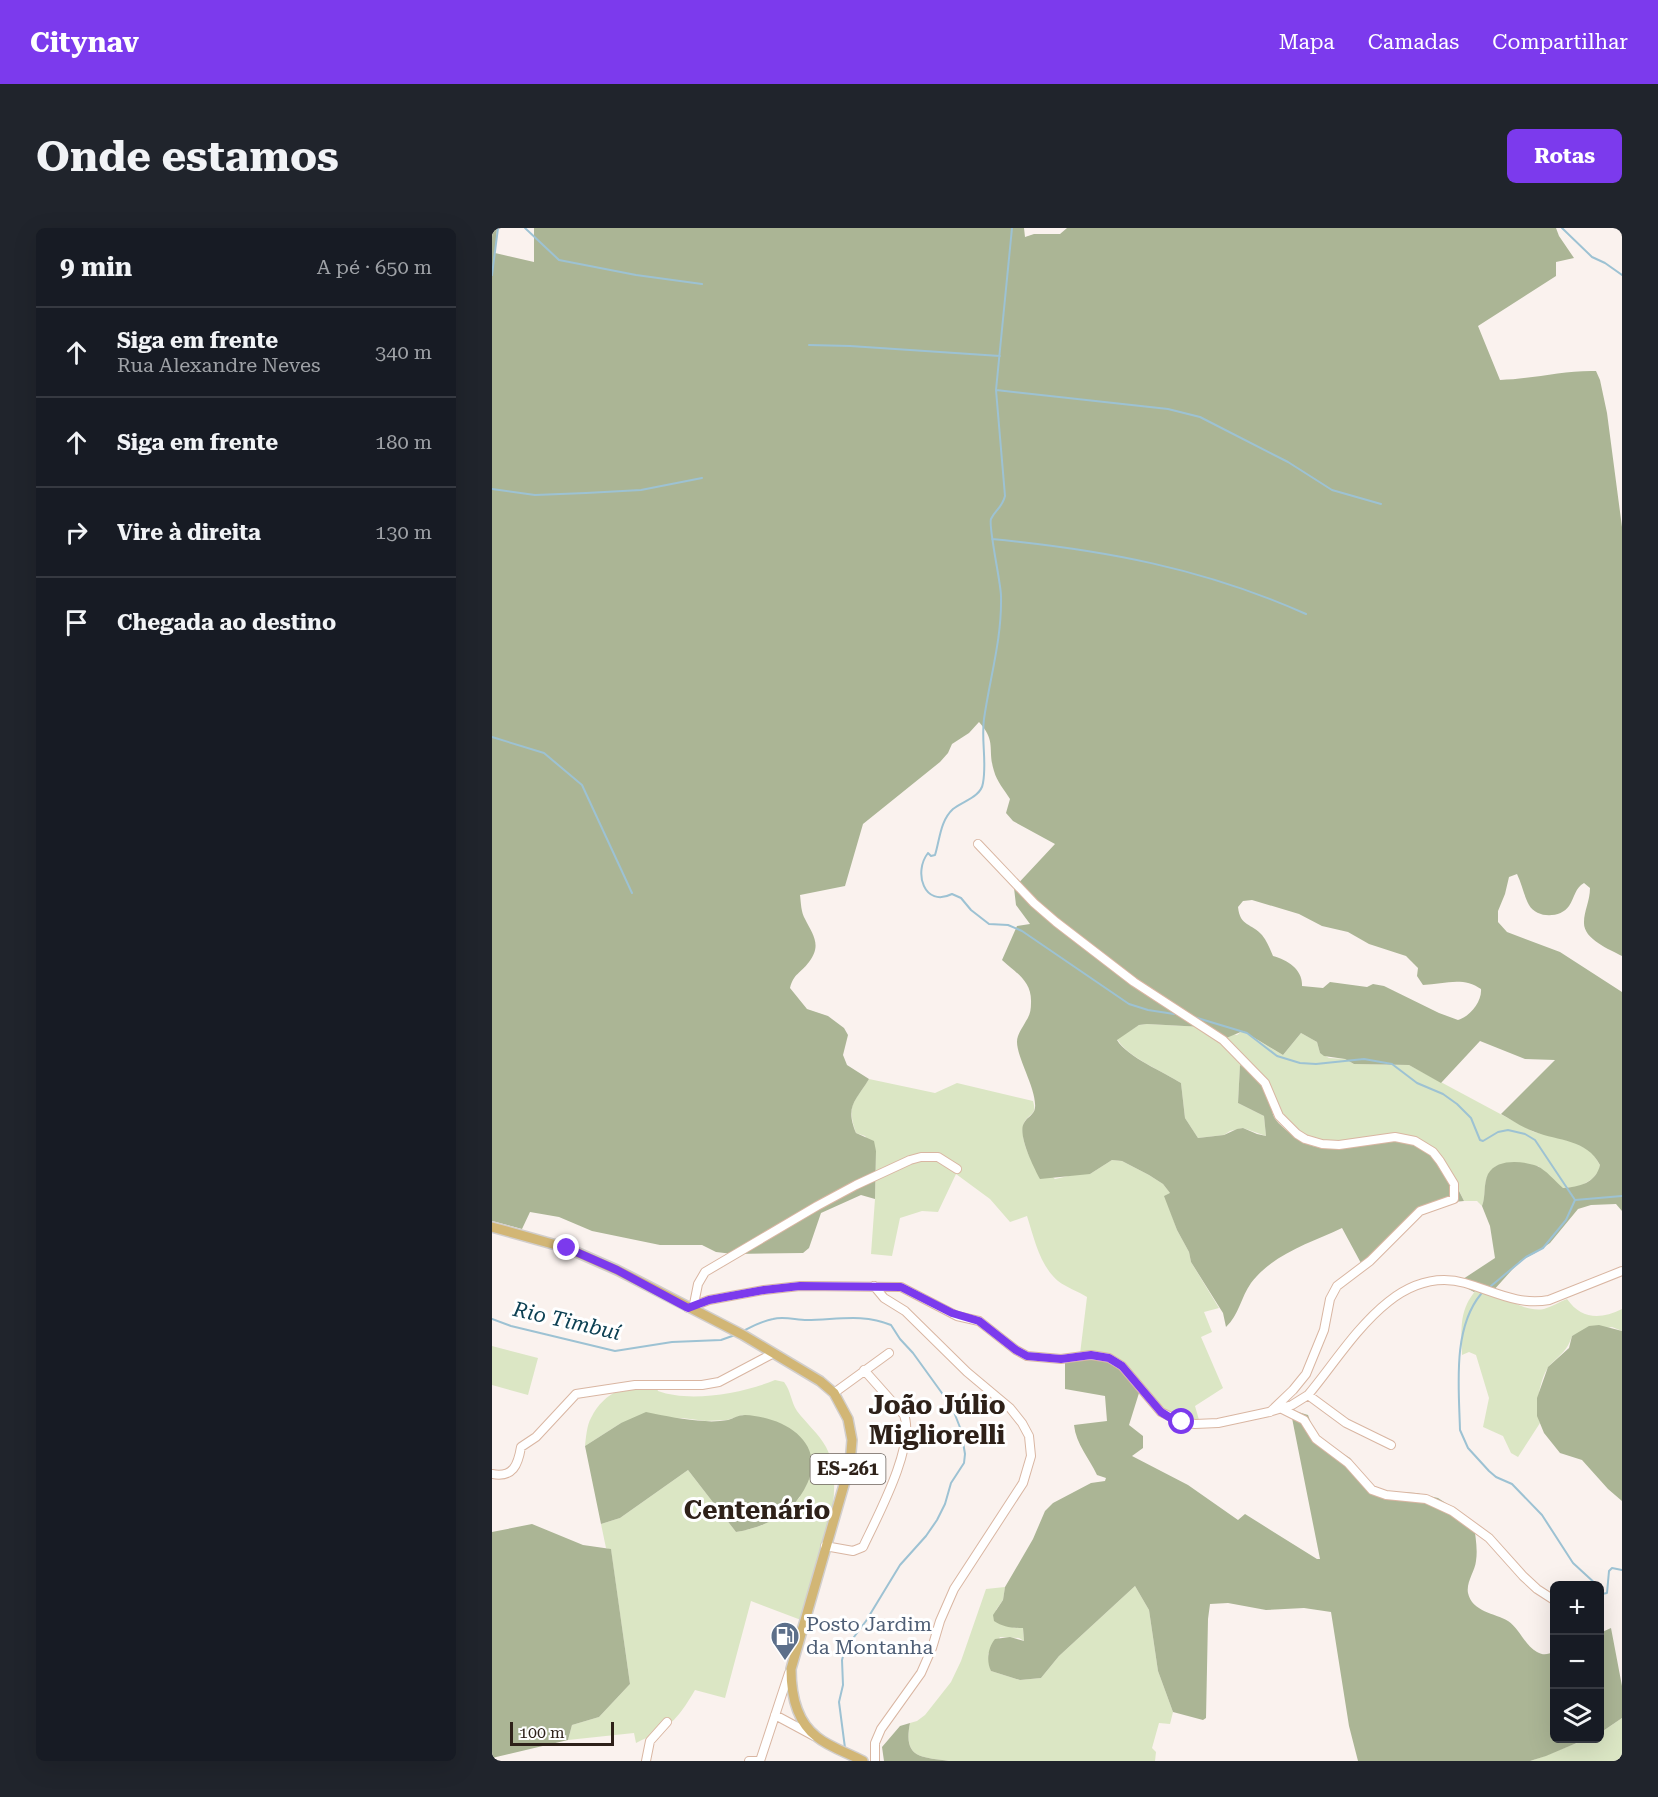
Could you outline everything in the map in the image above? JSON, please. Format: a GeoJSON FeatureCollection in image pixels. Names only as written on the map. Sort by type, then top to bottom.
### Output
{"type":"FeatureCollection","features":[{"type":"Feature","properties":{"kind":"main road","name":"ES-261"},"geometry":{"type":"LineString","coordinates":[[492,1227],[567,1248],[617,1270],[691,1306],[743,1335],[820,1381],[834,1393],[848,1419],[851,1430],[850,1464],[791,1669],[792,1697],[804,1722],[816,1737],[859,1759]]}},
{"type":"Feature","properties":{"kind":"street"},"geometry":{"type":"LineString","coordinates":[[978,844],[1034,903],[1056,922],[1134,982],[1223,1040],[1265,1083],[1279,1116],[1297,1134],[1322,1144],[1339,1145],[1395,1137],[1415,1141],[1433,1152],[1451,1178],[1455,1190],[1454,1199],[1420,1211],[1370,1261],[1337,1286],[1330,1299],[1324,1330],[1306,1374],[1293,1390],[1269,1412]]}},
{"type":"Feature","properties":{"kind":"street"},"geometry":{"type":"LineString","coordinates":[[691,1306],[698,1284],[705,1272],[856,1185],[921,1157],[938,1157],[957,1169]]}},
{"type":"Feature","properties":{"kind":"street"},"geometry":{"type":"LineString","coordinates":[[691,1306],[764,1290],[800,1286],[901,1287],[952,1313],[979,1321],[1027,1356],[1055,1359],[1091,1355],[1109,1358],[1122,1366],[1161,1412],[1176,1420],[1204,1424],[1282,1409],[1308,1395],[1378,1311],[1398,1294],[1415,1285],[1429,1280],[1458,1281],[1515,1299],[1539,1302],[1622,1271]]}},
{"type":"Feature","properties":{"kind":"street"},"geometry":{"type":"LineString","coordinates":[[874,1286],[884,1298],[905,1311],[967,1372],[1010,1408],[1029,1436],[1031,1456],[1023,1483],[954,1589],[921,1673],[881,1729],[875,1743],[875,1761]]}},
{"type":"Feature","properties":{"kind":"street"},"geometry":{"type":"LineString","coordinates":[[834,1393],[889,1353]]}},
{"type":"Feature","properties":{"kind":"street"},"geometry":{"type":"LineString","coordinates":[[492,1474],[502,1476],[509,1474],[516,1465],[521,1447],[536,1437],[567,1404],[571,1396],[635,1385],[702,1385],[719,1382],[772,1354]]}},
{"type":"Feature","properties":{"kind":"street"},"geometry":{"type":"LineString","coordinates":[[825,1546],[854,1551],[863,1547],[884,1503],[906,1441],[907,1422],[904,1414],[864,1370]]}},
{"type":"Feature","properties":{"kind":"street"},"geometry":{"type":"LineString","coordinates":[[1308,1395],[1346,1423],[1391,1445]]}},
{"type":"Feature","properties":{"kind":"street"},"geometry":{"type":"LineString","coordinates":[[1282,1409],[1304,1420],[1316,1439],[1348,1463],[1372,1490],[1386,1495],[1426,1499],[1452,1511],[1489,1538],[1530,1582],[1550,1597]]}},
{"type":"Feature","properties":{"kind":"street"},"geometry":{"type":"LineString","coordinates":[[749,1761],[760,1761],[791,1669]]}},
{"type":"Feature","properties":{"kind":"street"},"geometry":{"type":"LineString","coordinates":[[776,1715],[816,1737]]}},
{"type":"Feature","properties":{"kind":"street"},"geometry":{"type":"LineString","coordinates":[[646,1761],[650,1741],[667,1722]]}},
{"type":"Feature","properties":{"kind":"green space"},"geometry":{"type":"Polygon","coordinates":[[[492,228],[497,228],[495,253],[534,262],[534,228],[1024,228],[1025,237],[1034,234],[1060,234],[1067,228],[1556,228],[1574,258],[1556,262],[1556,276],[1478,326],[1500,380],[1596,371],[1600,380],[1607,413],[1622,527],[1622,956],[1598,943],[1588,934],[1584,918],[1590,888],[1584,883],[1565,910],[1555,915],[1543,915],[1529,905],[1517,874],[1509,877],[1498,911],[1498,922],[1507,932],[1560,952],[1622,992],[1622,1211],[1616,1204],[1591,1205],[1578,1209],[1550,1243],[1520,1261],[1493,1291],[1480,1286],[1474,1292],[1457,1283],[1495,1258],[1490,1226],[1482,1206],[1486,1178],[1492,1169],[1497,1165],[1511,1162],[1531,1164],[1544,1170],[1563,1188],[1586,1183],[1598,1171],[1600,1165],[1588,1150],[1571,1142],[1531,1130],[1501,1114],[1555,1060],[1525,1059],[1480,1041],[1441,1083],[1409,1065],[1354,1064],[1345,1059],[1324,1056],[1320,1053],[1317,1042],[1301,1033],[1283,1055],[1243,1031],[1224,1039],[1203,1027],[1139,1025],[1117,1040],[1137,1058],[1181,1083],[1185,1118],[1198,1138],[1224,1135],[1243,1128],[1266,1136],[1264,1116],[1238,1103],[1240,1065],[1265,1086],[1276,1120],[1302,1141],[1319,1148],[1332,1149],[1392,1141],[1421,1146],[1433,1153],[1443,1164],[1464,1201],[1444,1203],[1424,1212],[1362,1265],[1342,1228],[1293,1250],[1270,1264],[1251,1283],[1234,1317],[1226,1327],[1223,1313],[1191,1262],[1189,1252],[1177,1230],[1164,1196],[1170,1193],[1163,1184],[1122,1161],[1112,1160],[1090,1174],[1040,1179],[1030,1159],[1024,1143],[1022,1128],[1035,1108],[1035,1101],[1017,1042],[1030,1012],[1031,995],[1022,978],[1002,960],[1017,926],[1030,924],[1016,905],[1014,888],[1055,844],[1013,821],[1006,813],[1010,799],[995,775],[990,740],[979,722],[969,733],[952,744],[940,762],[863,824],[845,886],[800,895],[803,913],[816,945],[813,956],[795,976],[790,988],[807,1009],[828,1016],[844,1028],[848,1035],[843,1055],[847,1065],[869,1079],[853,1104],[851,1116],[856,1133],[874,1141],[876,1151],[875,1199],[861,1195],[821,1213],[809,1248],[803,1253],[733,1254],[716,1252],[702,1245],[660,1245],[592,1231],[559,1217],[530,1212],[522,1229],[492,1221],[492,228]],[[1252,900],[1243,901],[1238,907],[1241,918],[1262,935],[1273,956],[1294,966],[1302,980],[1302,986],[1323,988],[1330,982],[1367,987],[1373,984],[1384,986],[1458,1020],[1471,1012],[1478,1003],[1481,989],[1474,985],[1453,982],[1423,985],[1417,976],[1418,968],[1406,956],[1369,944],[1348,932],[1322,926],[1299,914],[1252,900]]]}},
{"type":"Feature","properties":{"kind":"green space"},"geometry":{"type":"Polygon","coordinates":[[[1139,1025],[1203,1027],[1237,1035],[1242,1031],[1283,1055],[1301,1033],[1317,1042],[1320,1053],[1329,1058],[1345,1059],[1354,1064],[1409,1065],[1534,1132],[1570,1140],[1591,1151],[1600,1165],[1599,1171],[1592,1179],[1579,1187],[1562,1188],[1538,1166],[1496,1166],[1486,1180],[1482,1206],[1477,1201],[1464,1201],[1451,1173],[1385,1140],[1342,1148],[1314,1146],[1301,1141],[1275,1119],[1264,1085],[1240,1066],[1238,1103],[1264,1116],[1266,1136],[1243,1128],[1224,1135],[1198,1138],[1185,1118],[1181,1083],[1137,1058],[1117,1039],[1139,1025]]]}},
{"type":"Feature","properties":{"kind":"green space"},"geometry":{"type":"Polygon","coordinates":[[[869,1079],[935,1093],[957,1083],[1033,1101],[1034,1111],[1023,1125],[1024,1142],[1033,1161],[1055,1179],[1077,1174],[1090,1174],[1112,1160],[1122,1161],[1163,1184],[1171,1194],[1165,1196],[1177,1230],[1189,1252],[1191,1262],[1219,1308],[1204,1312],[1212,1332],[1201,1337],[1223,1388],[1195,1406],[1201,1427],[1181,1426],[1156,1413],[1124,1373],[1080,1354],[1087,1297],[1061,1283],[1052,1275],[1038,1251],[1027,1216],[1010,1222],[990,1199],[956,1174],[938,1212],[922,1211],[900,1218],[892,1256],[871,1254],[876,1151],[865,1136],[856,1133],[852,1116],[853,1104],[869,1079]]]}},
{"type":"Feature","properties":{"kind":"green space"},"geometry":{"type":"Polygon","coordinates":[[[1480,1286],[1528,1308],[1544,1309],[1567,1299],[1578,1311],[1591,1316],[1606,1315],[1622,1309],[1622,1331],[1612,1327],[1581,1332],[1572,1336],[1566,1349],[1546,1370],[1539,1393],[1540,1423],[1518,1457],[1511,1453],[1503,1436],[1483,1427],[1489,1398],[1476,1355],[1469,1352],[1462,1355],[1462,1326],[1465,1309],[1480,1286]]]}},
{"type":"Feature","properties":{"kind":"green space"},"geometry":{"type":"Polygon","coordinates":[[[1599,1325],[1622,1331],[1622,1501],[1582,1460],[1560,1453],[1544,1433],[1537,1416],[1537,1398],[1548,1367],[1569,1348],[1572,1336],[1589,1326],[1599,1325]]]}},
{"type":"Feature","properties":{"kind":"green space"},"geometry":{"type":"Polygon","coordinates":[[[492,1346],[538,1358],[528,1395],[492,1385],[492,1346]]]}},
{"type":"Feature","properties":{"kind":"green space"},"geometry":{"type":"Polygon","coordinates":[[[1080,1354],[1116,1362],[1139,1393],[1129,1425],[1143,1436],[1143,1448],[1132,1456],[1188,1485],[1238,1520],[1245,1514],[1317,1559],[1320,1559],[1291,1413],[1295,1411],[1308,1415],[1315,1434],[1350,1458],[1370,1484],[1380,1491],[1416,1493],[1438,1498],[1466,1516],[1474,1523],[1477,1547],[1475,1565],[1469,1581],[1470,1599],[1479,1608],[1508,1621],[1537,1652],[1550,1653],[1550,1743],[1577,1743],[1530,1761],[1358,1761],[1349,1726],[1331,1612],[1304,1608],[1266,1610],[1228,1603],[1210,1604],[1206,1718],[1203,1720],[1173,1712],[1158,1671],[1149,1610],[1135,1586],[1059,1656],[1041,1678],[1020,1680],[991,1671],[989,1654],[995,1639],[1010,1637],[1024,1641],[1023,1628],[1001,1625],[994,1621],[993,1615],[1003,1600],[1005,1587],[1033,1539],[1045,1511],[1053,1503],[1091,1483],[1105,1481],[1106,1478],[1097,1475],[1080,1445],[1074,1425],[1107,1421],[1105,1396],[1065,1389],[1065,1360],[1080,1354]]]}},
{"type":"Feature","properties":{"kind":"green space"},"geometry":{"type":"Polygon","coordinates":[[[775,1380],[784,1382],[797,1411],[826,1447],[832,1465],[834,1487],[828,1533],[801,1620],[751,1601],[725,1698],[695,1690],[683,1710],[665,1728],[636,1743],[634,1733],[568,1740],[572,1725],[599,1717],[630,1684],[611,1550],[606,1548],[601,1524],[620,1518],[688,1470],[736,1532],[771,1520],[800,1497],[743,1415],[727,1420],[706,1421],[682,1418],[621,1423],[585,1446],[591,1418],[610,1395],[635,1386],[655,1384],[658,1391],[671,1395],[701,1396],[748,1389],[775,1380]]]}},
{"type":"Feature","properties":{"kind":"green space"},"geometry":{"type":"Polygon","coordinates":[[[646,1412],[683,1419],[711,1421],[728,1420],[745,1415],[776,1421],[800,1436],[808,1447],[812,1460],[811,1474],[804,1490],[791,1507],[775,1519],[736,1532],[688,1470],[620,1518],[601,1524],[585,1446],[621,1423],[646,1412]]]}},
{"type":"Feature","properties":{"kind":"green space"},"geometry":{"type":"Polygon","coordinates":[[[532,1524],[583,1545],[611,1549],[630,1684],[599,1717],[572,1725],[568,1740],[492,1758],[492,1532],[532,1524]]]}},
{"type":"Feature","properties":{"kind":"green space"},"geometry":{"type":"Polygon","coordinates":[[[1135,1586],[1149,1610],[1158,1671],[1173,1712],[1170,1724],[1159,1723],[1152,1748],[1156,1752],[1155,1761],[949,1761],[922,1756],[916,1754],[912,1749],[908,1735],[910,1723],[925,1715],[951,1682],[961,1661],[986,1589],[1005,1587],[1003,1600],[996,1610],[1014,1628],[1023,1628],[1024,1641],[1019,1638],[1000,1637],[988,1654],[991,1671],[1020,1680],[1041,1678],[1059,1656],[1135,1586]]]}},
{"type":"Feature","properties":{"kind":"green space"},"geometry":{"type":"Polygon","coordinates":[[[1611,1628],[1622,1686],[1622,1718],[1604,1730],[1604,1635],[1604,1631],[1611,1628]]]}},
{"type":"Feature","properties":{"kind":"green space"},"geometry":{"type":"Polygon","coordinates":[[[1622,1718],[1622,1761],[1530,1761],[1578,1743],[1604,1743],[1604,1730],[1622,1718]]]}},
{"type":"Feature","properties":{"kind":"green space"},"geometry":{"type":"Polygon","coordinates":[[[910,1723],[909,1743],[916,1754],[949,1761],[884,1761],[882,1747],[900,1726],[910,1723]]]}},
{"type":"Feature","properties":{"kind":"waterway"},"geometry":{"type":"LineString","coordinates":[[492,275],[498,228]]}},
{"type":"Feature","properties":{"kind":"waterway"},"geometry":{"type":"LineString","coordinates":[[525,228],[559,260],[636,275],[702,284]]}},
{"type":"Feature","properties":{"kind":"waterway"},"geometry":{"type":"LineString","coordinates":[[1012,228],[996,390],[1005,496],[991,519],[1001,612],[998,643],[984,719],[983,783],[979,792],[949,814],[943,825],[935,855],[931,856],[928,853],[924,861],[921,869],[922,878],[924,886],[934,896],[942,897],[952,894],[961,898],[971,910],[989,924],[1008,925],[1022,931],[1129,1004],[1174,1014]]}},
{"type":"Feature","properties":{"kind":"waterway"},"geometry":{"type":"LineString","coordinates":[[1562,228],[1592,257],[1622,275]]}},
{"type":"Feature","properties":{"kind":"waterway"},"geometry":{"type":"LineString","coordinates":[[809,345],[1000,356]]}},
{"type":"Feature","properties":{"kind":"waterway"},"geometry":{"type":"LineString","coordinates":[[996,390],[1168,409],[1200,417],[1288,462],[1332,490],[1381,504]]}},
{"type":"Feature","properties":{"kind":"waterway"},"geometry":{"type":"LineString","coordinates":[[492,489],[535,495],[586,493],[641,490],[702,478]]}},
{"type":"Feature","properties":{"kind":"waterway"},"geometry":{"type":"LineString","coordinates":[[992,539],[1074,549],[1152,563],[1229,584],[1306,614]]}},
{"type":"Feature","properties":{"kind":"waterway"},"geometry":{"type":"LineString","coordinates":[[492,737],[544,753],[582,785],[632,893]]}},
{"type":"Feature","properties":{"kind":"waterway"},"geometry":{"type":"LineString","coordinates":[[1194,1017],[1247,1033],[1277,1056],[1300,1063],[1316,1064],[1364,1059],[1392,1064],[1417,1083],[1443,1094],[1457,1104],[1471,1118],[1480,1140],[1483,1141],[1498,1132],[1508,1130],[1525,1134],[1535,1140],[1575,1200]]}},
{"type":"Feature","properties":{"kind":"waterway"},"geometry":{"type":"LineString","coordinates":[[1575,1200],[1622,1196]]}},
{"type":"Feature","properties":{"kind":"waterway"},"geometry":{"type":"LineString","coordinates":[[1491,1286],[1526,1257],[1543,1248],[1566,1220],[1575,1200]]}},
{"type":"Feature","properties":{"kind":"waterway"},"geometry":{"type":"LineString","coordinates":[[1481,1294],[1465,1324],[1461,1341],[1460,1430],[1468,1448],[1489,1471],[1512,1484],[1542,1515],[1573,1563],[1593,1581]]}},
{"type":"Feature","properties":{"kind":"waterway","name":"Rio Timbuí"},"geometry":{"type":"LineString","coordinates":[[743,1331],[777,1318],[807,1320],[860,1318],[891,1325],[952,1407],[961,1430],[965,1454],[964,1463],[951,1483],[945,1504],[937,1520],[900,1565],[866,1621],[845,1649],[842,1660],[843,1685],[839,1702],[845,1748]]}},
{"type":"Feature","properties":{"kind":"waterway","name":"Rio Timbuí"},"geometry":{"type":"LineString","coordinates":[[492,1319],[511,1326],[615,1351],[672,1342],[721,1340],[735,1335]]}},
{"type":"Feature","properties":{"kind":"waterway"},"geometry":{"type":"LineString","coordinates":[[1604,1594],[1607,1593],[1609,1571],[1612,1568],[1622,1570]]}},
{"type":"Feature","properties":{"kind":"place","name":"Posto Jardim da Montanha"},"geometry":{"type":"Point","coordinates":[785,1662]}},
{"type":"Feature","properties":{"kind":"district","name":"João Júlio Migliorelli"},"geometry":{"type":"Point","coordinates":[937,1420]}},
{"type":"Feature","properties":{"kind":"district","name":"Centenário"},"geometry":{"type":"Point","coordinates":[757,1510]}},
{"type":"Feature","properties":{"kind":"route"},"geometry":{"type":"LineString","coordinates":[[567,1248],[617,1270],[688,1308],[709,1300],[800,1286],[901,1287],[952,1313],[979,1321],[1027,1356],[1061,1359],[1091,1355],[1109,1358],[1122,1366],[1161,1412],[1182,1422]]}}]}
